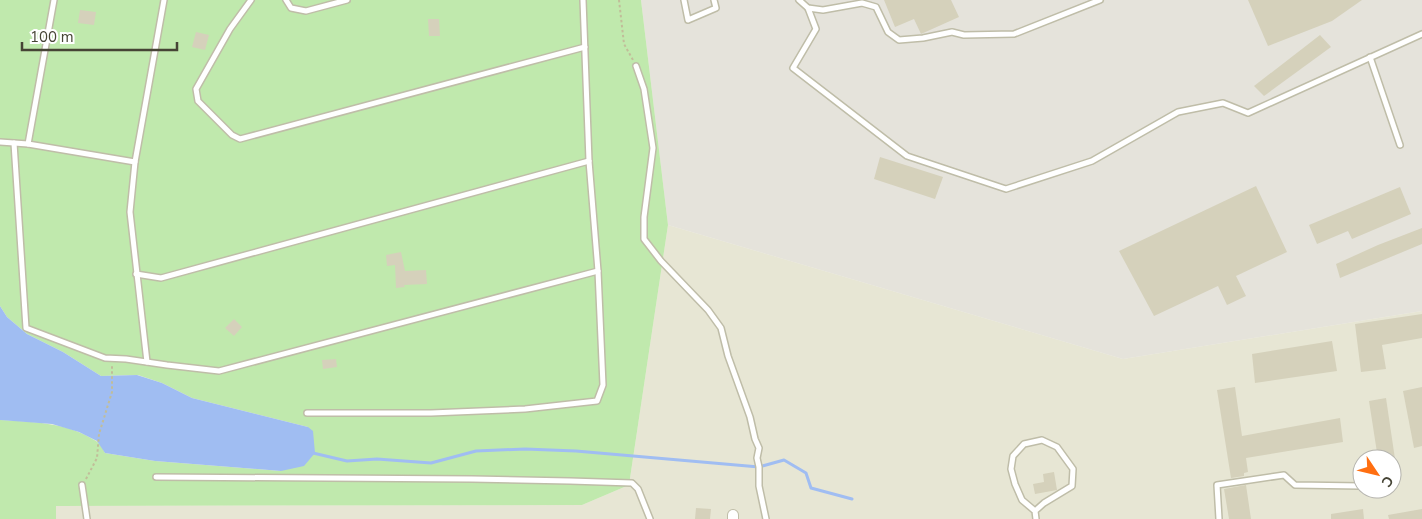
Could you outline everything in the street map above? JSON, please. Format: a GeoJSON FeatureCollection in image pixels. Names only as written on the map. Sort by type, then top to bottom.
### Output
{"type":"FeatureCollection","features":[{"type":"Feature","properties":{"kind":"lane"},"geometry":{"type":"LineString","coordinates":[[28,144],[54,0]]}},
{"type":"Feature","properties":{"kind":"lane"},"geometry":{"type":"LineString","coordinates":[[147,362],[130,212],[135,162],[164,0]]}},
{"type":"Feature","properties":{"kind":"lane"},"geometry":{"type":"LineString","coordinates":[[251,0],[230,29],[196,89],[198,101],[232,135],[240,139],[585,47]]}},
{"type":"Feature","properties":{"kind":"lane"},"geometry":{"type":"LineString","coordinates":[[286,0],[291,8],[306,11],[347,0]]}},
{"type":"Feature","properties":{"kind":"lane"},"geometry":{"type":"LineString","coordinates":[[291,8],[292,0]]}},
{"type":"Feature","properties":{"kind":"lane"},"geometry":{"type":"LineString","coordinates":[[307,413],[431,413],[525,410],[596,401],[603,385],[598,271],[589,161],[583,0]]}},
{"type":"Feature","properties":{"kind":"lane"},"geometry":{"type":"LineString","coordinates":[[684,0],[688,20],[716,8],[714,0]]}},
{"type":"Feature","properties":{"kind":"lane"},"geometry":{"type":"LineString","coordinates":[[799,0],[808,8],[816,29],[793,68],[907,156],[1006,189],[1092,161],[1178,112],[1223,103],[1248,113],[1422,34]]}},
{"type":"Feature","properties":{"kind":"lane"},"geometry":{"type":"LineString","coordinates":[[808,8],[823,10],[862,3],[876,7],[888,32],[899,40],[923,38],[952,32],[964,35],[1014,34],[1100,0]]}},
{"type":"Feature","properties":{"kind":"lane"},"geometry":{"type":"LineString","coordinates":[[1370,57],[1400,145]]}},
{"type":"Feature","properties":{"kind":"lane"},"geometry":{"type":"LineString","coordinates":[[636,66],[644,89],[653,148],[644,217],[644,239],[661,261],[708,310],[721,328],[728,356],[759,448],[757,458],[759,486],[766,519]]}},
{"type":"Feature","properties":{"kind":"lane"},"geometry":{"type":"LineString","coordinates":[[0,142],[28,144],[135,162]]}},
{"type":"Feature","properties":{"kind":"lane"},"geometry":{"type":"LineString","coordinates":[[14,143],[26,328],[105,358],[220,371],[598,271]]}},
{"type":"Feature","properties":{"kind":"lane"},"geometry":{"type":"LineString","coordinates":[[136,274],[161,278],[589,161]]}},
{"type":"Feature","properties":{"kind":"lane"},"geometry":{"type":"LineString","coordinates":[[1035,510],[1072,486],[1073,469],[1057,447],[1042,440],[1024,444],[1013,456],[1011,469],[1022,500],[1035,510],[1036,519]]}},
{"type":"Feature","properties":{"kind":"lane"},"geometry":{"type":"LineString","coordinates":[[1219,519],[1217,484],[1284,476],[1295,484],[1352,486]]}},
{"type":"Feature","properties":{"kind":"lane"},"geometry":{"type":"LineString","coordinates":[[156,478],[472,479],[624,482],[632,483],[638,489],[650,519]]}},
{"type":"Feature","properties":{"kind":"lane"},"geometry":{"type":"LineString","coordinates":[[82,486],[87,519]]}},
{"type":"Feature","properties":{"kind":"path"},"geometry":{"type":"LineString","coordinates":[[619,0],[624,44],[636,66]]}},
{"type":"Feature","properties":{"kind":"path"},"geometry":{"type":"LineString","coordinates":[[82,486],[97,458],[99,434],[112,392],[112,358]]}},
{"type":"Feature","properties":{"kind":"shaded area"},"geometry":{"type":"Polygon","coordinates":[[[641,0],[1422,0],[1422,311],[1123,359],[668,225],[641,0]]]}},
{"type":"Feature","properties":{"kind":"shaded area"},"geometry":{"type":"Polygon","coordinates":[[[668,225],[1123,359],[1422,311],[1422,519],[56,519],[56,506],[582,505],[629,485],[668,225]]]}},
{"type":"Feature","properties":{"kind":"green space"},"geometry":{"type":"Polygon","coordinates":[[[0,0],[641,0],[668,225],[629,485],[582,505],[56,506],[56,519],[0,519],[0,420],[50,424],[73,430],[97,442],[105,453],[155,461],[281,471],[308,427],[192,398],[162,383],[138,375],[101,376],[63,352],[27,334],[7,317],[0,306],[0,0]]]}},
{"type":"Feature","properties":{"kind":"water"},"geometry":{"type":"Polygon","coordinates":[[[0,306],[7,317],[27,334],[63,352],[101,376],[137,375],[162,383],[192,398],[308,427],[313,431],[315,453],[304,466],[281,471],[155,461],[105,453],[97,441],[79,432],[52,424],[0,420],[0,306]]]}},
{"type":"Feature","properties":{"kind":"building"},"geometry":{"type":"Polygon","coordinates":[[[884,0],[951,0],[959,17],[921,34],[914,19],[895,27],[884,0]]]}},
{"type":"Feature","properties":{"kind":"building"},"geometry":{"type":"Polygon","coordinates":[[[1248,0],[1362,0],[1332,21],[1268,46],[1248,0]]]}},
{"type":"Feature","properties":{"kind":"building"},"geometry":{"type":"Polygon","coordinates":[[[80,10],[96,12],[94,25],[78,23],[80,10]]]}},
{"type":"Feature","properties":{"kind":"building"},"geometry":{"type":"Polygon","coordinates":[[[428,19],[439,19],[440,36],[429,36],[428,19]]]}},
{"type":"Feature","properties":{"kind":"building"},"geometry":{"type":"Polygon","coordinates":[[[196,32],[209,35],[205,50],[192,47],[196,32]]]}},
{"type":"Feature","properties":{"kind":"building"},"geometry":{"type":"Polygon","coordinates":[[[1320,35],[1331,47],[1264,96],[1254,86],[1320,35]]]}},
{"type":"Feature","properties":{"kind":"building"},"geometry":{"type":"Polygon","coordinates":[[[880,157],[943,177],[935,199],[874,179],[880,157]]]}},
{"type":"Feature","properties":{"kind":"building"},"geometry":{"type":"Polygon","coordinates":[[[1256,186],[1287,252],[1236,276],[1246,296],[1227,305],[1218,286],[1154,316],[1119,251],[1256,186]]]}},
{"type":"Feature","properties":{"kind":"building"},"geometry":{"type":"Polygon","coordinates":[[[1400,187],[1411,214],[1352,239],[1348,231],[1317,244],[1309,225],[1400,187]]]}},
{"type":"Feature","properties":{"kind":"building"},"geometry":{"type":"Polygon","coordinates":[[[1422,228],[1422,244],[1340,278],[1336,264],[1422,228]]]}},
{"type":"Feature","properties":{"kind":"building"},"geometry":{"type":"Polygon","coordinates":[[[401,252],[405,271],[426,270],[427,284],[404,285],[405,287],[396,288],[395,265],[387,266],[386,255],[401,252]]]}},
{"type":"Feature","properties":{"kind":"building"},"geometry":{"type":"Polygon","coordinates":[[[1422,314],[1422,338],[1382,345],[1386,369],[1361,372],[1355,324],[1422,314]]]}},
{"type":"Feature","properties":{"kind":"building"},"geometry":{"type":"Polygon","coordinates":[[[234,319],[242,327],[234,336],[225,328],[234,319]]]}},
{"type":"Feature","properties":{"kind":"building"},"geometry":{"type":"Polygon","coordinates":[[[1332,341],[1337,371],[1255,383],[1252,354],[1332,341]]]}},
{"type":"Feature","properties":{"kind":"building"},"geometry":{"type":"Polygon","coordinates":[[[336,359],[337,367],[323,369],[322,360],[336,359]]]}},
{"type":"Feature","properties":{"kind":"building"},"geometry":{"type":"Polygon","coordinates":[[[1235,387],[1242,436],[1340,418],[1343,442],[1246,458],[1248,472],[1244,473],[1244,476],[1231,478],[1217,390],[1235,387]]]}},
{"type":"Feature","properties":{"kind":"building"},"geometry":{"type":"Polygon","coordinates":[[[1422,387],[1422,446],[1414,448],[1403,391],[1422,387]]]}},
{"type":"Feature","properties":{"kind":"building"},"geometry":{"type":"Polygon","coordinates":[[[1386,398],[1394,449],[1376,449],[1369,401],[1386,398]]]}},
{"type":"Feature","properties":{"kind":"building"},"geometry":{"type":"Polygon","coordinates":[[[1054,472],[1057,490],[1035,494],[1033,484],[1044,482],[1043,474],[1054,472]]]}},
{"type":"Feature","properties":{"kind":"building"},"geometry":{"type":"Polygon","coordinates":[[[1246,485],[1251,519],[1229,519],[1224,489],[1246,485]]]}},
{"type":"Feature","properties":{"kind":"building"},"geometry":{"type":"Polygon","coordinates":[[[696,508],[711,509],[710,519],[695,519],[696,508]]]}},
{"type":"Feature","properties":{"kind":"building"},"geometry":{"type":"Polygon","coordinates":[[[1363,509],[1364,519],[1331,519],[1331,514],[1363,509]]]}},
{"type":"Feature","properties":{"kind":"building"},"geometry":{"type":"Polygon","coordinates":[[[1422,509],[1422,519],[1389,519],[1388,515],[1422,509]]]}},
{"type":"Feature","properties":{"kind":"waterway"},"geometry":{"type":"LineString","coordinates":[[313,453],[347,461],[377,459],[431,463],[476,451],[525,449],[576,451],[759,467],[784,460],[806,473],[811,488],[852,499]]}}]}
